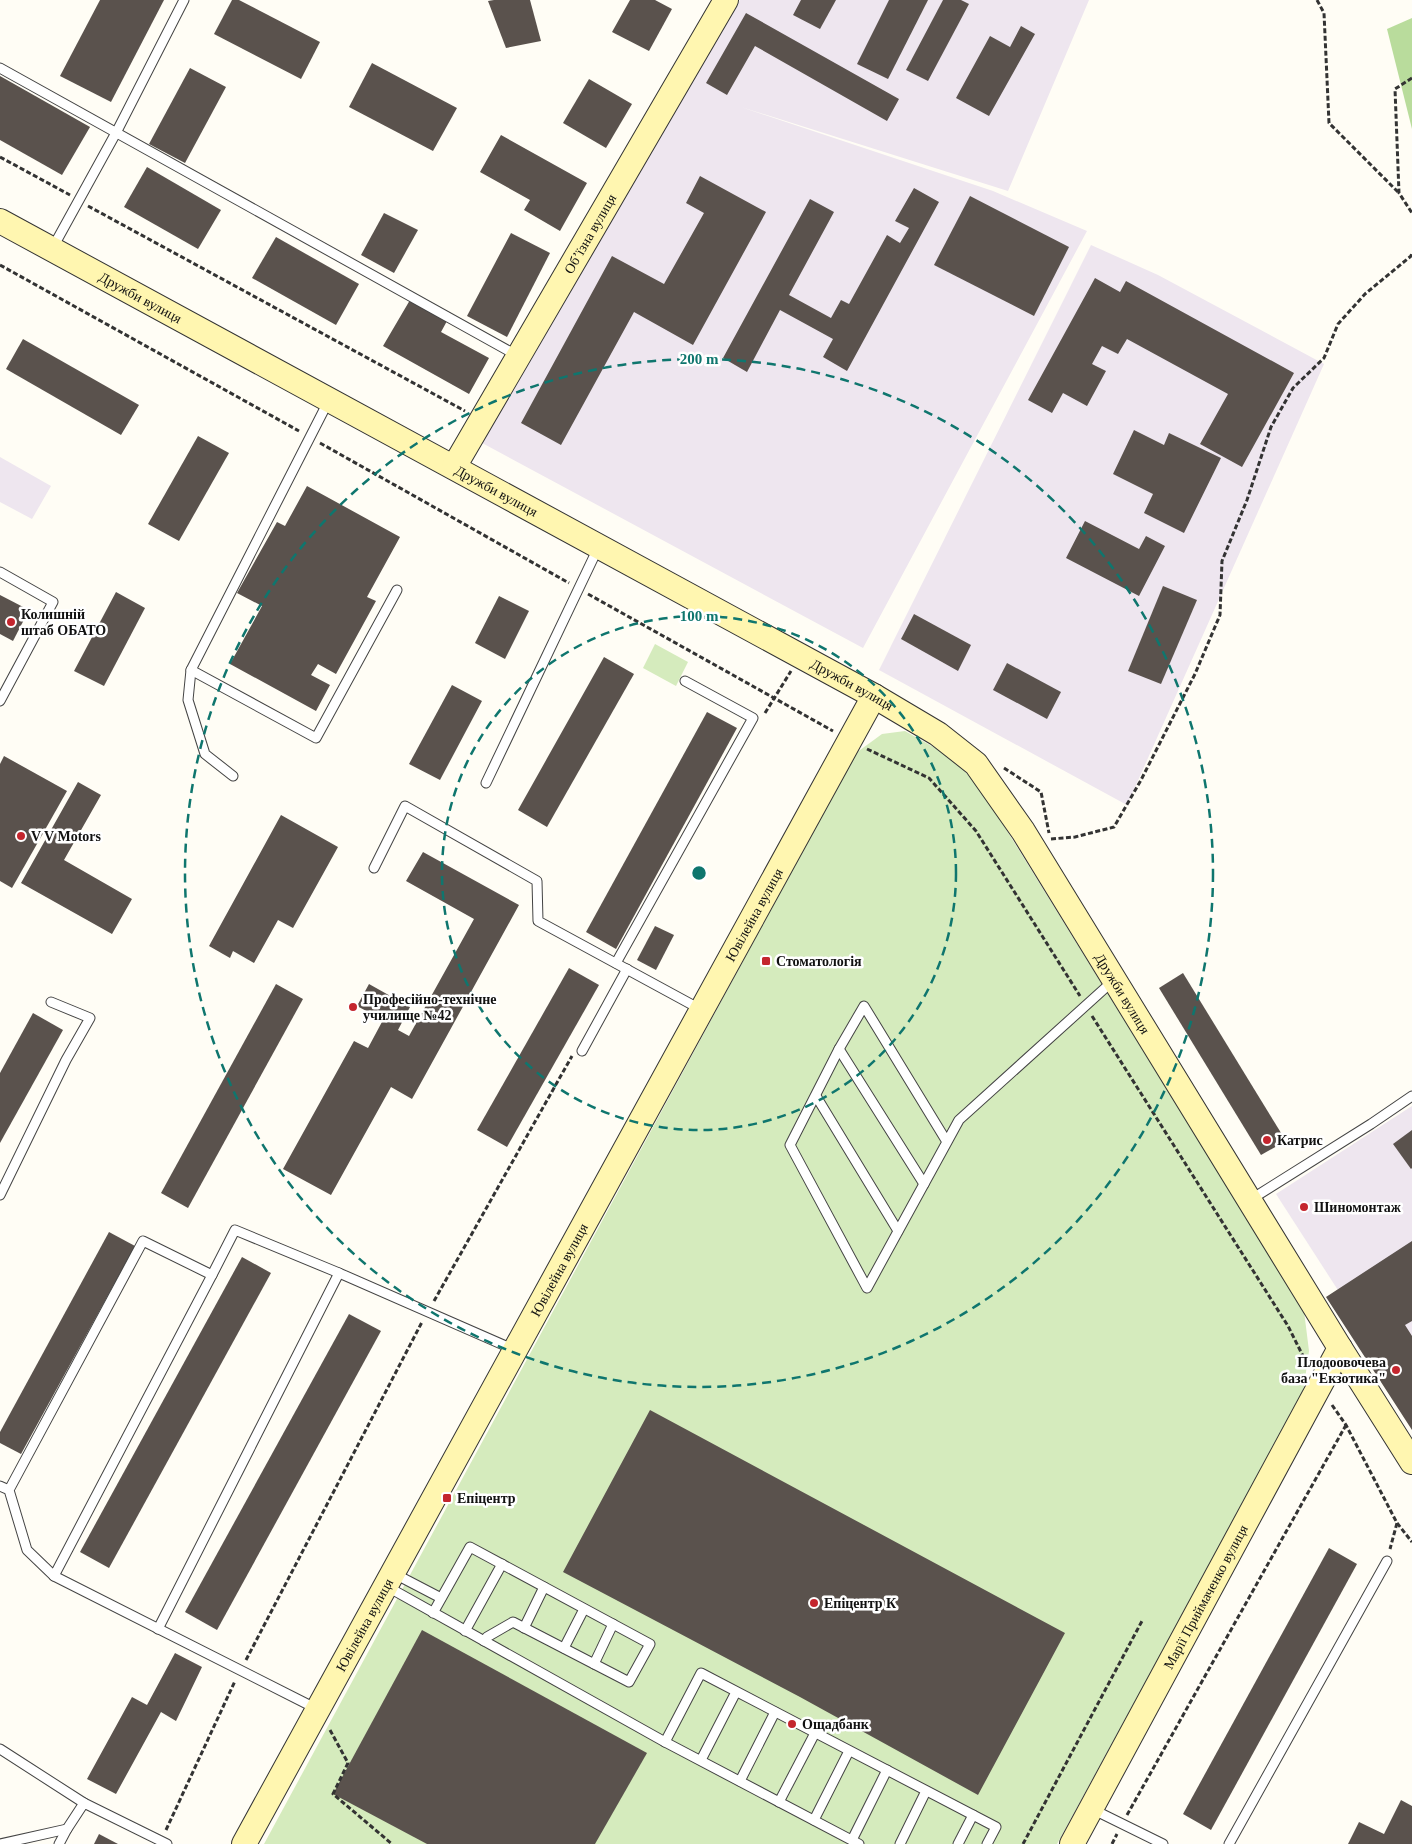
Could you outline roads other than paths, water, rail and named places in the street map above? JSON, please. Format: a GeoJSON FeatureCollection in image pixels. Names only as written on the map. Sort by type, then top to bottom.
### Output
{"type":"FeatureCollection","features":[{"type":"Feature","properties":{"kind":"street","name":"Об’їзна вулиця"},"geometry":{"type":"LineString","coordinates":[[454,467],[726,0]]}},
{"type":"Feature","properties":{"kind":"street","name":"Дружби вулиця"},"geometry":{"type":"LineString","coordinates":[[0,221],[874,696],[938,734],[976,764],[1023,831],[1412,1462]]}},
{"type":"Feature","properties":{"kind":"street","name":"Ювілейна вулиця"},"geometry":{"type":"LineString","coordinates":[[244,1844],[874,696]]}},
{"type":"Feature","properties":{"kind":"street","name":"Марії Приймаченко вулиця"},"geometry":{"type":"LineString","coordinates":[[1072,1844],[1340,1348]]}},
{"type":"Feature","properties":{"kind":"lane"},"geometry":{"type":"LineString","coordinates":[[52,249],[117,132],[184,0]]}},
{"type":"Feature","properties":{"kind":"lane"},"geometry":{"type":"LineString","coordinates":[[0,68],[518,356]]}},
{"type":"Feature","properties":{"kind":"lane"},"geometry":{"type":"LineString","coordinates":[[233,776],[205,754],[188,700],[191,670],[329,400]]}},
{"type":"Feature","properties":{"kind":"lane"},"geometry":{"type":"LineString","coordinates":[[486,783],[599,546]]}},
{"type":"Feature","properties":{"kind":"lane"},"geometry":{"type":"LineString","coordinates":[[0,572],[54,602],[0,701]]}},
{"type":"Feature","properties":{"kind":"lane"},"geometry":{"type":"LineString","coordinates":[[191,670],[316,738],[398,590]]}},
{"type":"Feature","properties":{"kind":"lane"},"geometry":{"type":"LineString","coordinates":[[616,963],[753,718],[685,681]]}},
{"type":"Feature","properties":{"kind":"lane"},"geometry":{"type":"LineString","coordinates":[[374,868],[405,806],[537,880],[538,920],[702,1011]]}},
{"type":"Feature","properties":{"kind":"lane"},"geometry":{"type":"LineString","coordinates":[[578,1051],[627,968]]}},
{"type":"Feature","properties":{"kind":"lane"},"geometry":{"type":"LineString","coordinates":[[947,1142],[864,1006],[840,1048],[790,1146],[867,1288],[898,1231],[924,1184],[947,1142],[959,1120],[1114,979]]}},
{"type":"Feature","properties":{"kind":"lane"},"geometry":{"type":"LineString","coordinates":[[0,1195],[66,1060],[90,1018],[51,1002]]}},
{"type":"Feature","properties":{"kind":"lane"},"geometry":{"type":"LineString","coordinates":[[840,1048],[924,1184]]}},
{"type":"Feature","properties":{"kind":"lane"},"geometry":{"type":"LineString","coordinates":[[816,1096],[898,1231]]}},
{"type":"Feature","properties":{"kind":"lane"},"geometry":{"type":"LineString","coordinates":[[1250,1200],[1412,1096]]}},
{"type":"Feature","properties":{"kind":"lane"},"geometry":{"type":"LineString","coordinates":[[54,1576],[235,1230],[515,1350]]}},
{"type":"Feature","properties":{"kind":"lane"},"geometry":{"type":"LineString","coordinates":[[212,1276],[143,1241],[9,1490],[27,1550],[54,1576],[318,1709]]}},
{"type":"Feature","properties":{"kind":"lane"},"geometry":{"type":"LineString","coordinates":[[158,1629],[338,1273]]}},
{"type":"Feature","properties":{"kind":"lane"},"geometry":{"type":"LineString","coordinates":[[0,1486],[9,1490]]}},
{"type":"Feature","properties":{"kind":"lane"},"geometry":{"type":"LineString","coordinates":[[433,1613],[470,1547],[650,1644],[629,1682],[513,1622],[487,1637],[484,1641]]}},
{"type":"Feature","properties":{"kind":"lane"},"geometry":{"type":"LineString","coordinates":[[1229,1844],[1387,1561]]}},
{"type":"Feature","properties":{"kind":"lane"},"geometry":{"type":"LineString","coordinates":[[465,1631],[502,1564]]}},
{"type":"Feature","properties":{"kind":"lane"},"geometry":{"type":"LineString","coordinates":[[390,1579],[441,1598]]}},
{"type":"Feature","properties":{"kind":"lane"},"geometry":{"type":"LineString","coordinates":[[390,1579],[433,1613],[665,1742],[856,1842],[887,1770]]}},
{"type":"Feature","properties":{"kind":"lane"},"geometry":{"type":"LineString","coordinates":[[524,1628],[544,1587]]}},
{"type":"Feature","properties":{"kind":"lane"},"geometry":{"type":"LineString","coordinates":[[564,1648],[584,1609]]}},
{"type":"Feature","properties":{"kind":"lane"},"geometry":{"type":"LineString","coordinates":[[594,1664],[613,1624]]}},
{"type":"Feature","properties":{"kind":"lane"},"geometry":{"type":"LineString","coordinates":[[665,1742],[701,1673],[996,1827],[987,1844]]}},
{"type":"Feature","properties":{"kind":"lane"},"geometry":{"type":"LineString","coordinates":[[701,1760],[736,1692]]}},
{"type":"Feature","properties":{"kind":"lane"},"geometry":{"type":"LineString","coordinates":[[740,1781],[775,1712]]}},
{"type":"Feature","properties":{"kind":"lane"},"geometry":{"type":"LineString","coordinates":[[779,1802],[815,1733]]}},
{"type":"Feature","properties":{"kind":"lane"},"geometry":{"type":"LineString","coordinates":[[0,1749],[84,1803],[164,1842]]}},
{"type":"Feature","properties":{"kind":"lane"},"geometry":{"type":"LineString","coordinates":[[814,1820],[849,1751]]}},
{"type":"Feature","properties":{"kind":"lane"},"geometry":{"type":"LineString","coordinates":[[900,1844],[926,1791]]}},
{"type":"Feature","properties":{"kind":"lane"},"geometry":{"type":"LineString","coordinates":[[59,1844],[84,1803]]}},
{"type":"Feature","properties":{"kind":"lane"},"geometry":{"type":"LineString","coordinates":[[1091,1809],[1163,1844]]}},
{"type":"Feature","properties":{"kind":"lane"},"geometry":{"type":"LineString","coordinates":[[958,1844],[973,1815]]}},
{"type":"Feature","properties":{"kind":"lane"},"geometry":{"type":"LineString","coordinates":[[0,1844],[67,1829]]}},
{"type":"Feature","properties":{"kind":"place","name":"Колишній штаб ОБАТО"},"geometry":{"type":"Point","coordinates":[11,622]}},
{"type":"Feature","properties":{"kind":"place","name":"V V Motors"},"geometry":{"type":"Point","coordinates":[21,836]}},
{"type":"Feature","properties":{"kind":"place","name":"Стоматологія"},"geometry":{"type":"Point","coordinates":[766,961]}},
{"type":"Feature","properties":{"kind":"place","name":"Професійно-технічне училище №42"},"geometry":{"type":"Point","coordinates":[353,1007]}},
{"type":"Feature","properties":{"kind":"place","name":"Катрис"},"geometry":{"type":"Point","coordinates":[1267,1140]}},
{"type":"Feature","properties":{"kind":"place","name":"Шиномонтаж"},"geometry":{"type":"Point","coordinates":[1304,1207]}},
{"type":"Feature","properties":{"kind":"place","name":"Плодоовочева база \"Екзотика\""},"geometry":{"type":"Point","coordinates":[1396,1370]}},
{"type":"Feature","properties":{"kind":"place","name":"Епіцентр"},"geometry":{"type":"Point","coordinates":[447,1498]}},
{"type":"Feature","properties":{"kind":"place","name":"Епіцентр К"},"geometry":{"type":"Point","coordinates":[814,1603]}},
{"type":"Feature","properties":{"kind":"place","name":"Ощадбанк"},"geometry":{"type":"Point","coordinates":[792,1724]}}]}
